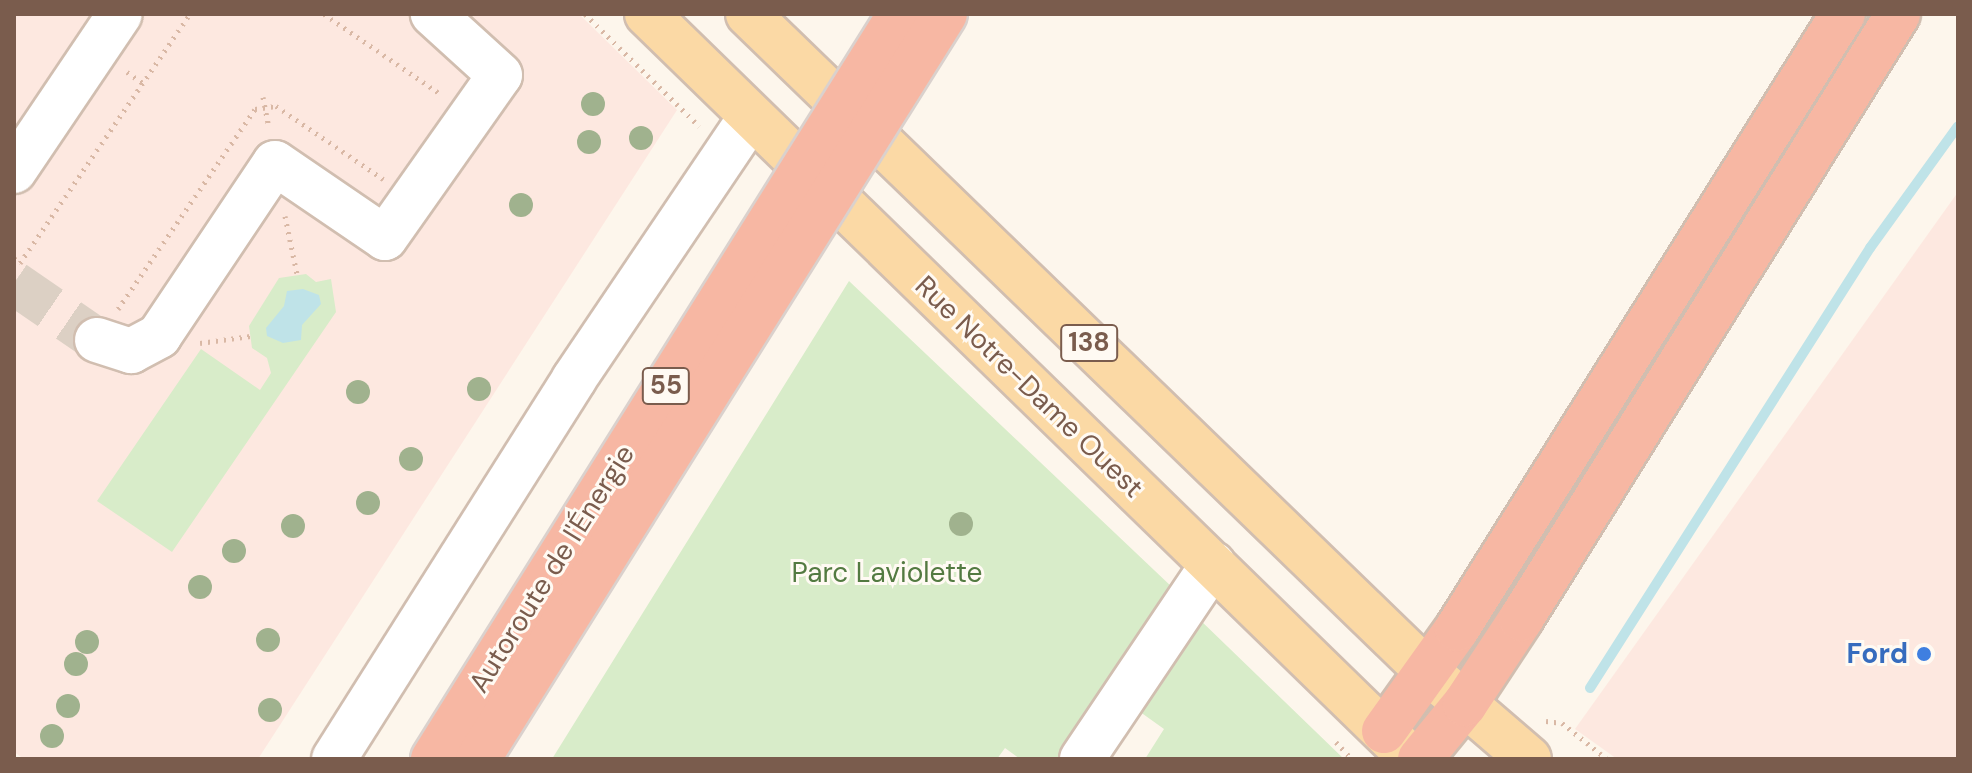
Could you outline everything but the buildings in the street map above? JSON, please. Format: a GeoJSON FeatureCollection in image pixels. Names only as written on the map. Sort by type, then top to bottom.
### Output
{"type":"FeatureCollection","features":[{"type":"Feature","properties":{"kind":"highway","name":"Autoroute de l'Énergie"},"geometry":{"type":"LineString","coordinates":[[433,759],[900,14]]}},
{"type":"Feature","properties":{"kind":"highway","name":"Autoroute de l'Énergie"},"geometry":{"type":"LineString","coordinates":[[478,759],[945,14]]}},
{"type":"Feature","properties":{"kind":"highway"},"geometry":{"type":"LineString","coordinates":[[1398,745],[1428,672],[1843,14]]}},
{"type":"Feature","properties":{"kind":"highway"},"geometry":{"type":"LineString","coordinates":[[1420,759],[1465,704],[1898,14]]}},
{"type":"Feature","properties":{"kind":"main road","name":"Rue Notre-Dame Ouest"},"geometry":{"type":"LineString","coordinates":[[647,14],[1398,745]]}},
{"type":"Feature","properties":{"kind":"main road","name":"138"},"geometry":{"type":"LineString","coordinates":[[748,14],[1428,672],[1465,704],[1537,740]]}},
{"type":"Feature","properties":{"kind":"lane"},"geometry":{"type":"LineString","coordinates":[[14,171],[120,14]]}},
{"type":"Feature","properties":{"kind":"lane"},"geometry":{"type":"LineString","coordinates":[[97,340],[131,351],[159,336],[275,163],[385,238],[500,75],[433,14]]}},
{"type":"Feature","properties":{"kind":"lane"},"geometry":{"type":"LineString","coordinates":[[334,759],[566,392],[751,117]]}},
{"type":"Feature","properties":{"kind":"lane"},"geometry":{"type":"LineString","coordinates":[[1082,759],[1213,564]]}},
{"type":"Feature","properties":{"kind":"path"},"geometry":{"type":"LineString","coordinates":[[14,258],[20,263],[190,14]]}},
{"type":"Feature","properties":{"kind":"path"},"geometry":{"type":"LineString","coordinates":[[324,14],[456,104]]}},
{"type":"Feature","properties":{"kind":"path"},"geometry":{"type":"LineString","coordinates":[[585,14],[706,132]]}},
{"type":"Feature","properties":{"kind":"path"},"geometry":{"type":"LineString","coordinates":[[263,97],[270,133]]}},
{"type":"Feature","properties":{"kind":"path"},"geometry":{"type":"LineString","coordinates":[[289,236],[297,274]]}},
{"type":"Feature","properties":{"kind":"path"},"geometry":{"type":"LineString","coordinates":[[188,345],[196,350],[200,343],[251,336]]}},
{"type":"Feature","properties":{"kind":"path"},"geometry":{"type":"LineString","coordinates":[[1537,740],[1562,723],[1607,759]]}},
{"type":"Feature","properties":{"kind":"shaded area"},"geometry":{"type":"Polygon","coordinates":[[[14,14],[579,14],[677,110],[258,759],[24,759],[14,752],[14,14]]]}},
{"type":"Feature","properties":{"kind":"shaded area"},"geometry":{"type":"Polygon","coordinates":[[[1958,192],[1958,759],[1617,759],[1575,729],[1958,192]]]}},
{"type":"Feature","properties":{"kind":"green space"},"geometry":{"type":"Polygon","coordinates":[[[306,274],[316,282],[331,279],[336,312],[172,552],[97,501],[201,349],[260,390],[271,373],[267,358],[252,348],[249,326],[279,278],[306,274]]]}},
{"type":"Feature","properties":{"kind":"green space","name":"Parc Laviolette"},"geometry":{"type":"Polygon","coordinates":[[[849,281],[1173,588],[1065,759],[1020,759],[1005,748],[997,759],[552,759],[849,281]]]}},
{"type":"Feature","properties":{"kind":"green space"},"geometry":{"type":"Polygon","coordinates":[[[1197,617],[1344,759],[1145,759],[1164,729],[1129,704],[1197,617]]]}},
{"type":"Feature","properties":{"kind":"water"},"geometry":{"type":"Polygon","coordinates":[[[303,289],[319,295],[321,304],[302,325],[301,340],[283,343],[267,336],[266,328],[284,306],[287,291],[303,289]]]}},
{"type":"Feature","properties":{"kind":"waterway"},"geometry":{"type":"LineString","coordinates":[[1590,688],[1870,248],[1958,126]]}},
{"type":"Feature","properties":{"kind":"tunnel"},"geometry":{"type":"LineString","coordinates":[[14,283],[97,340]]}},
{"type":"Feature","properties":{"kind":"place","name":"Ford"},"geometry":{"type":"Point","coordinates":[1924,654]}}]}
